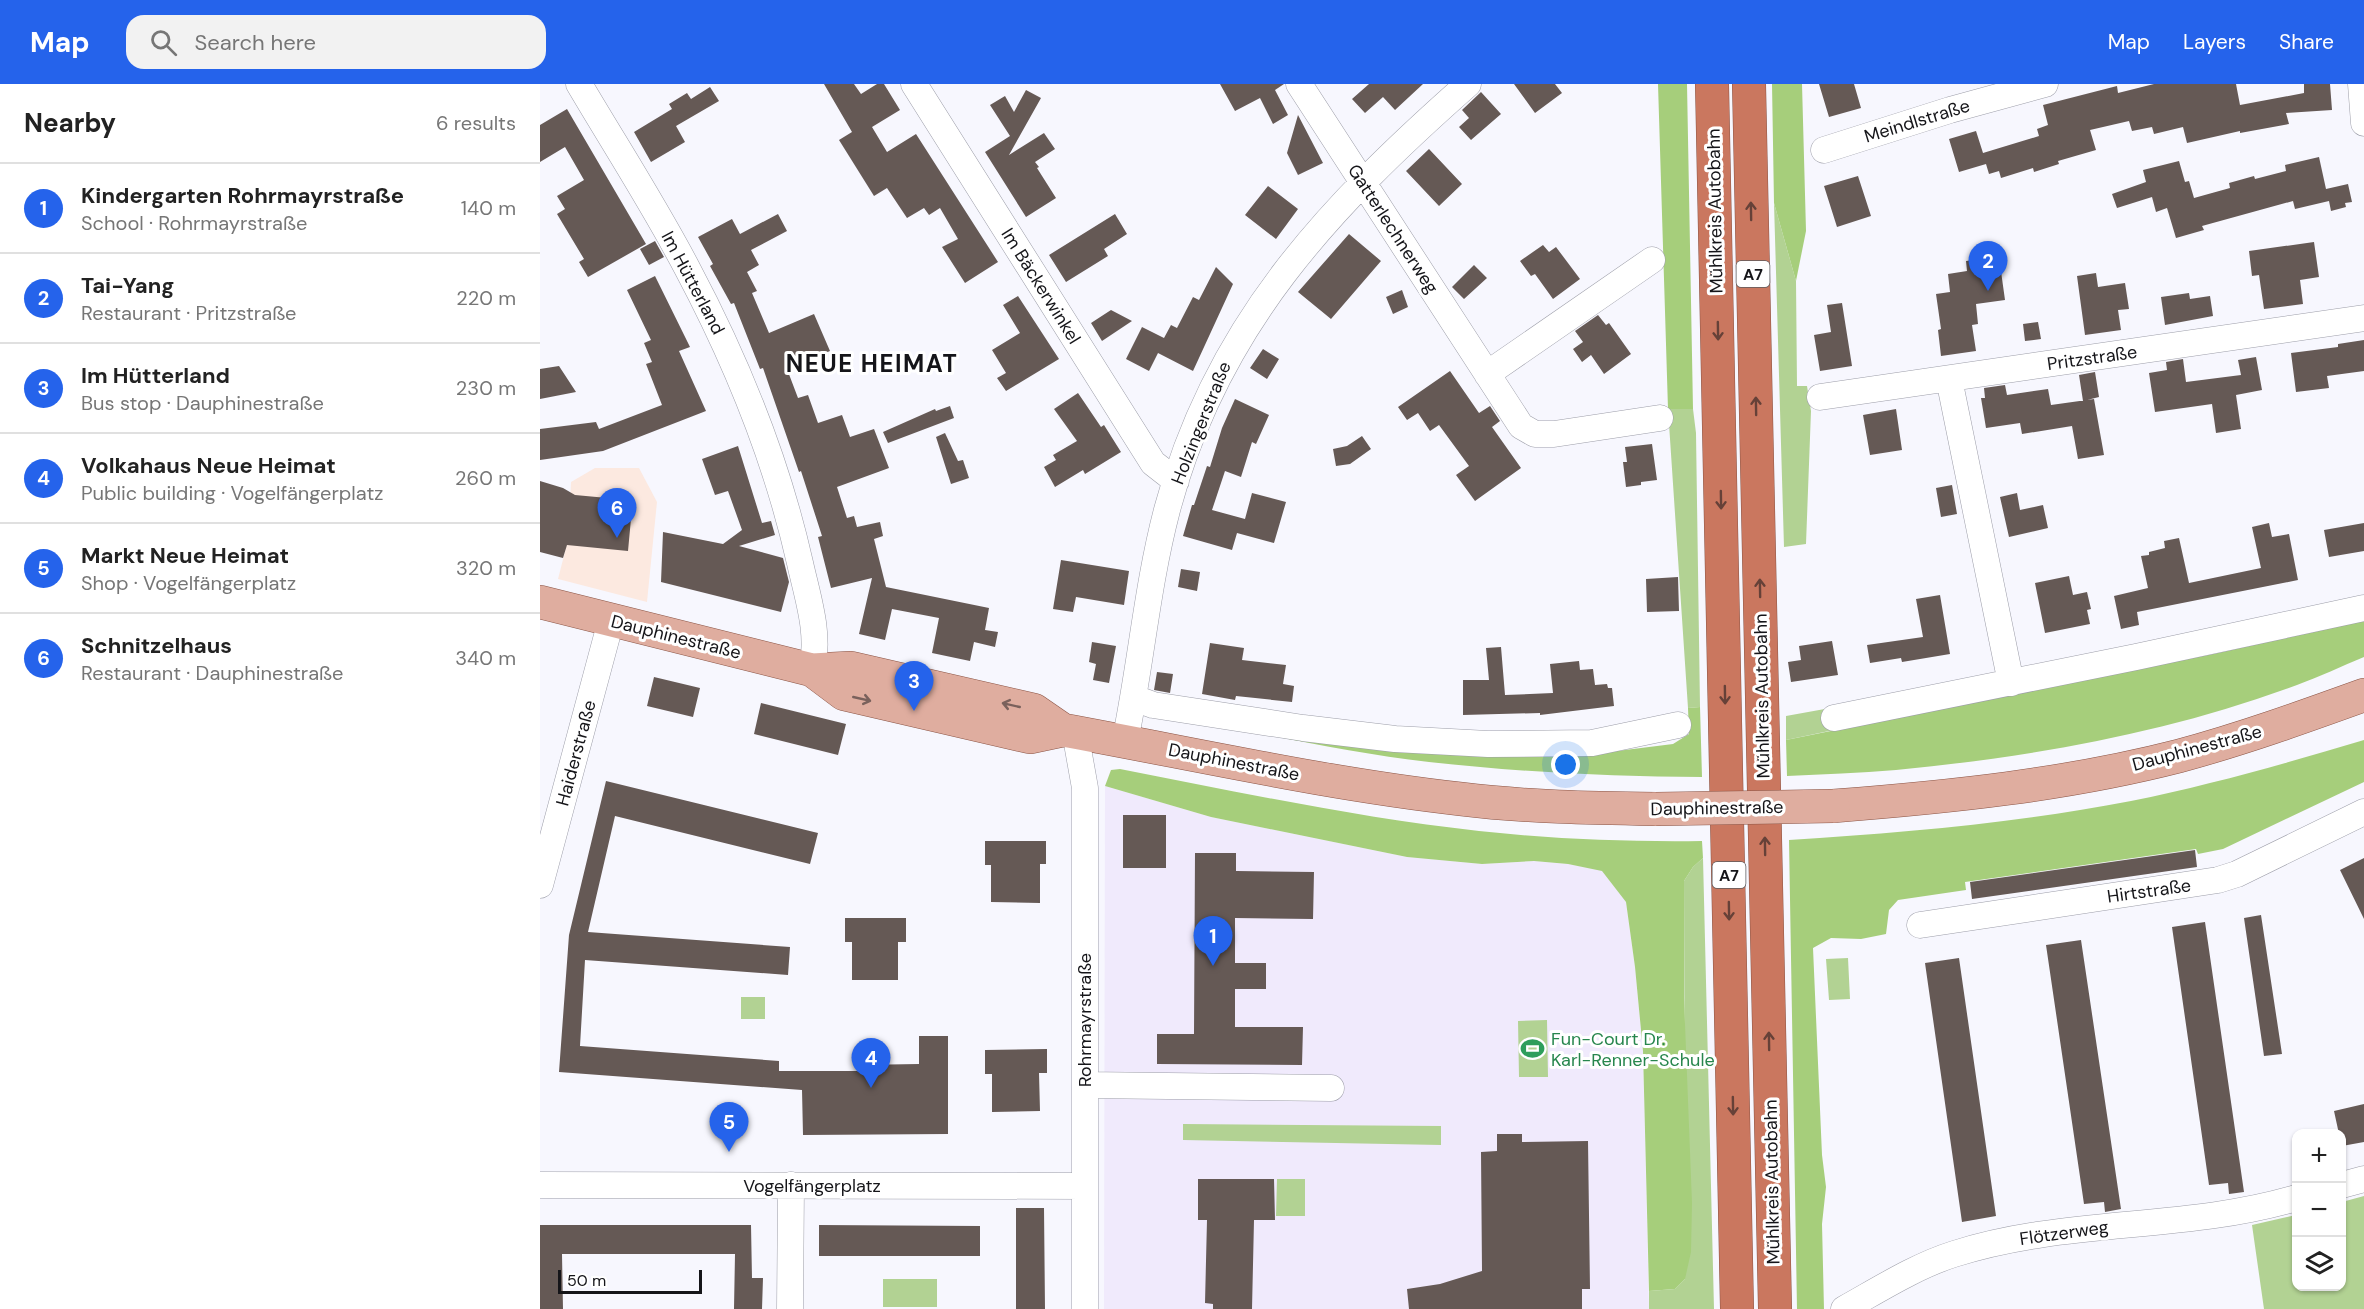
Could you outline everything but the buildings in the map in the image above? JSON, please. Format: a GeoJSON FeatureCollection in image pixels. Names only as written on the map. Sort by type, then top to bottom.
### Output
{"type":"FeatureCollection","features":[{"type":"Feature","properties":{"kind":"highway","name":"Mühlkreis Autobahn"},"geometry":{"type":"LineString","coordinates":[[1712,84],[1737,1309]]}},
{"type":"Feature","properties":{"kind":"highway","name":"Mühlkreis Autobahn"},"geometry":{"type":"LineString","coordinates":[[1749,84],[1775,1309]]}},
{"type":"Feature","properties":{"kind":"main road","name":"Dauphinestraße"},"geometry":{"type":"LineString","coordinates":[[540,602],[812,670],[851,668],[1023,707],[1034,710],[1069,731],[1347,783],[1462,799],[1565,807],[1656,809],[1833,806],[1932,798],[2028,786],[2178,756],[2242,737],[2364,695]]}},
{"type":"Feature","properties":{"kind":"street","name":"Im Hütterland"},"geometry":{"type":"LineString","coordinates":[[579,84],[687,267],[743,390],[764,443],[794,538],[815,630],[816,645],[812,670]]}},
{"type":"Feature","properties":{"kind":"street","name":"Im Bäckerwinkel"},"geometry":{"type":"LineString","coordinates":[[914,84],[1153,463],[1176,482]]}},
{"type":"Feature","properties":{"kind":"street","name":"Gatterlechnerweg"},"geometry":{"type":"LineString","coordinates":[[1299,84],[1521,426],[1535,435],[1554,435],[1660,418]]}},
{"type":"Feature","properties":{"kind":"street","name":"Holzingerstraße"},"geometry":{"type":"LineString","coordinates":[[1125,741],[1134,698],[1153,569],[1176,482],[1206,402],[1227,358],[1249,322],[1304,246],[1362,183],[1428,118],[1468,84]]}},
{"type":"Feature","properties":{"kind":"street","name":"Meindlstraße"},"geometry":{"type":"LineString","coordinates":[[1824,150],[1943,112],[2045,84]]}},
{"type":"Feature","properties":{"kind":"street"},"geometry":{"type":"LineString","coordinates":[[2361,84],[2364,123]]}},
{"type":"Feature","properties":{"kind":"street"},"geometry":{"type":"LineString","coordinates":[[1487,374],[1652,260]]}},
{"type":"Feature","properties":{"kind":"street","name":"Pritzstraße"},"geometry":{"type":"LineString","coordinates":[[1820,397],[2364,318]]}},
{"type":"Feature","properties":{"kind":"street"},"geometry":{"type":"LineString","coordinates":[[1949,379],[2011,682]]}},
{"type":"Feature","properties":{"kind":"street"},"geometry":{"type":"LineString","coordinates":[[1833,718],[2364,608]]}},
{"type":"Feature","properties":{"kind":"street","name":"Haiderstraße"},"geometry":{"type":"LineString","coordinates":[[540,885],[611,621]]}},
{"type":"Feature","properties":{"kind":"street"},"geometry":{"type":"LineString","coordinates":[[1134,698],[1153,705],[1303,728],[1395,739],[1488,744],[1592,743],[1677,725]]}},
{"type":"Feature","properties":{"kind":"street","name":"Rohrmayrstraße"},"geometry":{"type":"LineString","coordinates":[[1069,731],[1085,788],[1085,1309]]}},
{"type":"Feature","properties":{"kind":"street","name":"Hirtstraße"},"geometry":{"type":"LineString","coordinates":[[1920,925],[2218,880],[2237,874],[2364,812]]}},
{"type":"Feature","properties":{"kind":"street"},"geometry":{"type":"LineString","coordinates":[[1085,1085],[1331,1088]]}},
{"type":"Feature","properties":{"kind":"street"},"geometry":{"type":"LineString","coordinates":[[2346,1184],[2364,1179]]}},
{"type":"Feature","properties":{"kind":"street","name":"Vogelfängerplatz"},"geometry":{"type":"LineString","coordinates":[[540,1185],[1085,1186]]}},
{"type":"Feature","properties":{"kind":"street"},"geometry":{"type":"LineString","coordinates":[[790,1309],[791,1185]]}},
{"type":"Feature","properties":{"kind":"street","name":"Flötzerweg"},"geometry":{"type":"LineString","coordinates":[[1844,1309],[1916,1269],[1953,1254],[1989,1245],[2065,1231],[2228,1214],[2292,1199]]}},
{"type":"Feature","properties":{"kind":"shaded area"},"geometry":{"type":"Polygon","coordinates":[[[595,468],[639,468],[657,502],[647,602],[558,579],[568,540],[571,482],[595,468]]]}},
{"type":"Feature","properties":{"kind":"shaded area"},"geometry":{"type":"Polygon","coordinates":[[[1105,786],[1211,817],[1407,857],[1482,864],[1534,861],[1602,870],[1626,902],[1635,967],[1643,1051],[1649,1309],[1104,1309],[1105,786]]]}},
{"type":"Feature","properties":{"kind":"green space"},"geometry":{"type":"Polygon","coordinates":[[[1658,84],[1687,84],[1693,409],[1668,409],[1658,84]]]}},
{"type":"Feature","properties":{"kind":"green space"},"geometry":{"type":"Polygon","coordinates":[[[1772,84],[1802,84],[1806,231],[1796,281],[1774,203],[1772,84]]]}},
{"type":"Feature","properties":{"kind":"green space"},"geometry":{"type":"Polygon","coordinates":[[[1774,203],[1796,281],[1797,386],[1807,386],[1811,411],[1806,544],[1784,547],[1774,203]]]}},
{"type":"Feature","properties":{"kind":"green space"},"geometry":{"type":"Polygon","coordinates":[[[1668,409],[1693,409],[1696,433],[1700,707],[1688,708],[1668,409]]]}},
{"type":"Feature","properties":{"kind":"green space"},"geometry":{"type":"Polygon","coordinates":[[[2364,621],[2364,657],[2297,685],[2199,717],[2099,741],[1998,758],[1896,770],[1787,776],[1786,740],[2213,654],[2364,621]]]}},
{"type":"Feature","properties":{"kind":"green space"},"geometry":{"type":"Polygon","coordinates":[[[1869,701],[1872,722],[1786,740],[1786,716],[1869,701]]]}},
{"type":"Feature","properties":{"kind":"green space"},"geometry":{"type":"Polygon","coordinates":[[[1700,707],[1702,777],[1566,773],[1463,766],[1388,757],[1267,735],[1585,755],[1673,744],[1689,734],[1688,708],[1700,707]]]}},
{"type":"Feature","properties":{"kind":"green space"},"geometry":{"type":"Polygon","coordinates":[[[2364,740],[2364,782],[2223,849],[2198,854],[2196,849],[1965,882],[1966,890],[1898,900],[1889,910],[1886,934],[1861,939],[1831,938],[1813,948],[1822,1155],[1826,1187],[1822,1224],[1824,1309],[1797,1309],[1789,840],[1960,826],[2089,809],[2219,781],[2364,740]]]}},
{"type":"Feature","properties":{"kind":"green space"},"geometry":{"type":"Polygon","coordinates":[[[1120,769],[1299,804],[1434,826],[1563,838],[1702,841],[1703,858],[1693,867],[1684,881],[1684,998],[1692,1203],[1691,1252],[1685,1279],[1675,1289],[1649,1291],[1643,1051],[1635,967],[1626,902],[1602,871],[1568,864],[1534,861],[1482,864],[1407,857],[1211,817],[1105,786],[1111,770],[1120,769]]]}},
{"type":"Feature","properties":{"kind":"green space"},"geometry":{"type":"Polygon","coordinates":[[[1703,858],[1714,1309],[1649,1309],[1649,1291],[1675,1289],[1685,1279],[1684,881],[1693,867],[1703,858]]]}},
{"type":"Feature","properties":{"kind":"green space"},"geometry":{"type":"Polygon","coordinates":[[[1848,958],[1850,999],[1829,1000],[1826,959],[1848,958]]]}},
{"type":"Feature","properties":{"kind":"green space"},"geometry":{"type":"Polygon","coordinates":[[[741,997],[765,997],[765,1019],[741,1019],[741,997]]]}},
{"type":"Feature","properties":{"kind":"green space","name":"Fun-Court Dr. Karl-Renner-Schule"},"geometry":{"type":"Polygon","coordinates":[[[1547,1020],[1548,1077],[1519,1077],[1518,1021],[1547,1020]]]}},
{"type":"Feature","properties":{"kind":"green space"},"geometry":{"type":"Polygon","coordinates":[[[1183,1124],[1441,1126],[1441,1145],[1183,1140],[1183,1124]]]}},
{"type":"Feature","properties":{"kind":"green space"},"geometry":{"type":"Polygon","coordinates":[[[1277,1179],[1305,1179],[1305,1216],[1276,1216],[1277,1179]]]}},
{"type":"Feature","properties":{"kind":"green space"},"geometry":{"type":"Polygon","coordinates":[[[2364,1196],[2364,1309],[2264,1309],[2252,1225],[2292,1216],[2292,1291],[2346,1291],[2346,1201],[2364,1196]]]}},
{"type":"Feature","properties":{"kind":"green space"},"geometry":{"type":"Polygon","coordinates":[[[883,1279],[937,1279],[937,1307],[883,1307],[883,1279]]]}},
{"type":"Feature","properties":{"kind":"place","name":"Tai-Yang"},"geometry":{"type":"Point","coordinates":[1988,291]}},
{"type":"Feature","properties":{"kind":"place","name":"Schnitzelhaus"},"geometry":{"type":"Point","coordinates":[617,538]}},
{"type":"Feature","properties":{"kind":"place","name":"Im Hütterland"},"geometry":{"type":"Point","coordinates":[914,711]}},
{"type":"Feature","properties":{"kind":"place","name":"Kindergarten Rohrmayrstraße"},"geometry":{"type":"Point","coordinates":[1213,966]}},
{"type":"Feature","properties":{"kind":"place","name":"Fun-Court Dr. Karl-Renner-Schule"},"geometry":{"type":"Point","coordinates":[1533,1049]}},
{"type":"Feature","properties":{"kind":"place","name":"Volkahaus Neue Heimat"},"geometry":{"type":"Point","coordinates":[871,1088]}},
{"type":"Feature","properties":{"kind":"place","name":"Markt Neue Heimat"},"geometry":{"type":"Point","coordinates":[729,1152]}},
{"type":"Feature","properties":{"kind":"district","name":"NEUE HEIMAT"},"geometry":{"type":"Point","coordinates":[872,364]}}]}
